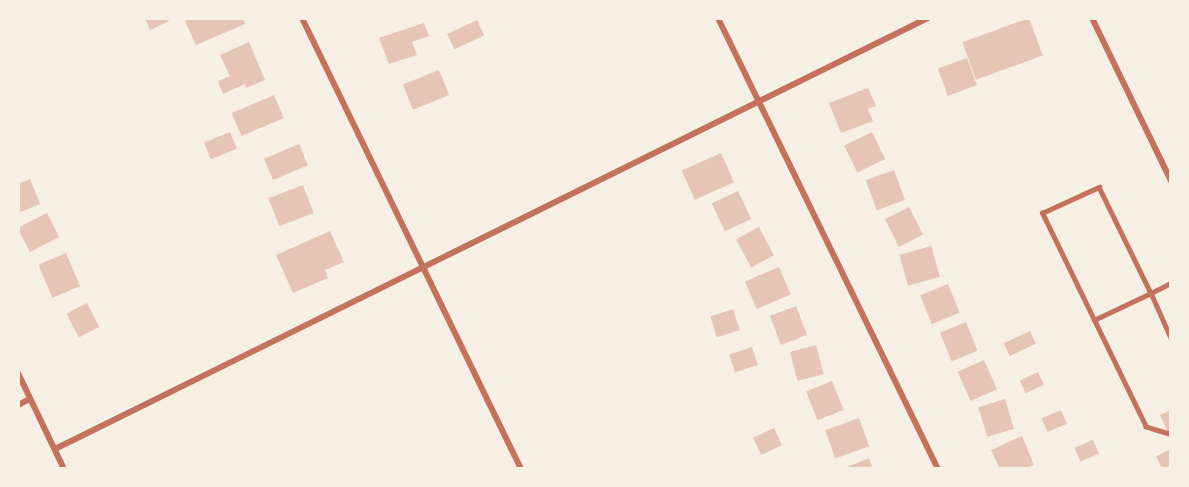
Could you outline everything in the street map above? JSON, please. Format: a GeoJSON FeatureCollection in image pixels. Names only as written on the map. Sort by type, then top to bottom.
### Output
{"type":"FeatureCollection","features":[{"type":"Feature","properties":{"kind":"street"},"geometry":{"type":"LineString","coordinates":[[302,18],[521,469]]}},
{"type":"Feature","properties":{"kind":"street"},"geometry":{"type":"LineString","coordinates":[[718,18],[938,469]]}},
{"type":"Feature","properties":{"kind":"street"},"geometry":{"type":"LineString","coordinates":[[55,449],[424,269],[928,18]]}},
{"type":"Feature","properties":{"kind":"street"},"geometry":{"type":"LineString","coordinates":[[1092,18],[1171,181]]}},
{"type":"Feature","properties":{"kind":"street"},"geometry":{"type":"LineString","coordinates":[[18,373],[64,469]]}},
{"type":"Feature","properties":{"kind":"street"},"geometry":{"type":"LineString","coordinates":[[18,405],[30,399]]}},
{"type":"Feature","properties":{"kind":"lane"},"geometry":{"type":"LineString","coordinates":[[1169,434],[1146,426],[1042,213],[1099,187],[1171,338]]}},
{"type":"Feature","properties":{"kind":"lane"},"geometry":{"type":"LineString","coordinates":[[1094,320],[1171,283]]}},
{"type":"Feature","properties":{"kind":"building"},"geometry":{"type":"Polygon","coordinates":[[[145,18],[167,18],[169,21],[150,30],[145,18]]]}},
{"type":"Feature","properties":{"kind":"building"},"geometry":{"type":"Polygon","coordinates":[[[192,18],[243,18],[245,24],[196,45],[185,21],[192,18]]]}},
{"type":"Feature","properties":{"kind":"building"},"geometry":{"type":"Polygon","coordinates":[[[1029,18],[1043,56],[976,80],[962,42],[1029,18]]]}},
{"type":"Feature","properties":{"kind":"building"},"geometry":{"type":"Polygon","coordinates":[[[477,20],[484,35],[454,49],[447,34],[477,20]]]}},
{"type":"Feature","properties":{"kind":"building"},"geometry":{"type":"Polygon","coordinates":[[[424,23],[429,36],[412,42],[417,55],[389,64],[379,38],[424,23]]]}},
{"type":"Feature","properties":{"kind":"building"},"geometry":{"type":"Polygon","coordinates":[[[249,42],[265,80],[246,88],[245,84],[223,94],[218,81],[230,76],[220,55],[249,42]]]}},
{"type":"Feature","properties":{"kind":"building"},"geometry":{"type":"Polygon","coordinates":[[[967,58],[977,85],[948,96],[938,69],[967,58]]]}},
{"type":"Feature","properties":{"kind":"building"},"geometry":{"type":"Polygon","coordinates":[[[439,70],[449,95],[413,110],[403,85],[439,70]]]}},
{"type":"Feature","properties":{"kind":"building"},"geometry":{"type":"Polygon","coordinates":[[[868,88],[876,106],[868,109],[873,121],[841,133],[829,103],[868,88]]]}},
{"type":"Feature","properties":{"kind":"building"},"geometry":{"type":"Polygon","coordinates":[[[274,95],[284,118],[241,136],[232,113],[274,95]]]}},
{"type":"Feature","properties":{"kind":"building"},"geometry":{"type":"Polygon","coordinates":[[[230,132],[237,149],[211,159],[204,142],[230,132]]]}},
{"type":"Feature","properties":{"kind":"building"},"geometry":{"type":"Polygon","coordinates":[[[872,132],[885,159],[857,173],[844,146],[872,132]]]}},
{"type":"Feature","properties":{"kind":"building"},"geometry":{"type":"Polygon","coordinates":[[[299,144],[308,165],[273,180],[264,159],[299,144]]]}},
{"type":"Feature","properties":{"kind":"building"},"geometry":{"type":"Polygon","coordinates":[[[721,153],[734,182],[695,200],[682,170],[721,153]]]}},
{"type":"Feature","properties":{"kind":"building"},"geometry":{"type":"Polygon","coordinates":[[[894,170],[905,200],[877,210],[866,180],[894,170]]]}},
{"type":"Feature","properties":{"kind":"building"},"geometry":{"type":"Polygon","coordinates":[[[30,179],[40,204],[18,213],[18,184],[30,179]]]}},
{"type":"Feature","properties":{"kind":"building"},"geometry":{"type":"Polygon","coordinates":[[[303,185],[314,213],[279,226],[268,198],[303,185]]]}},
{"type":"Feature","properties":{"kind":"building"},"geometry":{"type":"Polygon","coordinates":[[[738,191],[751,219],[725,231],[712,203],[738,191]]]}},
{"type":"Feature","properties":{"kind":"building"},"geometry":{"type":"Polygon","coordinates":[[[909,207],[923,235],[899,247],[885,219],[909,207]]]}},
{"type":"Feature","properties":{"kind":"building"},"geometry":{"type":"Polygon","coordinates":[[[47,213],[59,237],[30,252],[18,228],[47,213]]]}},
{"type":"Feature","properties":{"kind":"building"},"geometry":{"type":"Polygon","coordinates":[[[759,227],[774,255],[751,267],[736,239],[759,227]]]}},
{"type":"Feature","properties":{"kind":"building"},"geometry":{"type":"Polygon","coordinates":[[[330,231],[344,262],[325,270],[328,278],[293,293],[276,255],[330,231]]]}},
{"type":"Feature","properties":{"kind":"building"},"geometry":{"type":"Polygon","coordinates":[[[931,246],[940,277],[908,286],[899,255],[931,246]]]}},
{"type":"Feature","properties":{"kind":"building"},"geometry":{"type":"Polygon","coordinates":[[[66,253],[80,286],[52,298],[38,265],[66,253]]]}},
{"type":"Feature","properties":{"kind":"building"},"geometry":{"type":"Polygon","coordinates":[[[779,267],[791,295],[757,309],[745,281],[779,267]]]}},
{"type":"Feature","properties":{"kind":"building"},"geometry":{"type":"Polygon","coordinates":[[[948,284],[960,313],[932,324],[920,295],[948,284]]]}},
{"type":"Feature","properties":{"kind":"building"},"geometry":{"type":"Polygon","coordinates":[[[87,303],[99,327],[79,337],[67,313],[87,303]]]}},
{"type":"Feature","properties":{"kind":"building"},"geometry":{"type":"Polygon","coordinates":[[[796,306],[807,335],[781,345],[770,316],[796,306]]]}},
{"type":"Feature","properties":{"kind":"building"},"geometry":{"type":"Polygon","coordinates":[[[733,309],[740,330],[717,337],[710,316],[733,309]]]}},
{"type":"Feature","properties":{"kind":"building"},"geometry":{"type":"Polygon","coordinates":[[[966,322],[978,351],[952,361],[940,332],[966,322]]]}},
{"type":"Feature","properties":{"kind":"building"},"geometry":{"type":"Polygon","coordinates":[[[1030,331],[1036,344],[1010,356],[1004,343],[1030,331]]]}},
{"type":"Feature","properties":{"kind":"building"},"geometry":{"type":"Polygon","coordinates":[[[816,345],[824,374],[798,381],[790,352],[816,345]]]}},
{"type":"Feature","properties":{"kind":"building"},"geometry":{"type":"Polygon","coordinates":[[[752,347],[758,365],[735,372],[729,354],[752,347]]]}},
{"type":"Feature","properties":{"kind":"building"},"geometry":{"type":"Polygon","coordinates":[[[984,360],[997,389],[971,401],[958,372],[984,360]]]}},
{"type":"Feature","properties":{"kind":"building"},"geometry":{"type":"Polygon","coordinates":[[[1038,372],[1044,385],[1026,393],[1020,380],[1038,372]]]}},
{"type":"Feature","properties":{"kind":"building"},"geometry":{"type":"Polygon","coordinates":[[[832,381],[844,410],[818,420],[806,391],[832,381]]]}},
{"type":"Feature","properties":{"kind":"building"},"geometry":{"type":"Polygon","coordinates":[[[1005,399],[1014,429],[987,437],[978,407],[1005,399]]]}},
{"type":"Feature","properties":{"kind":"building"},"geometry":{"type":"Polygon","coordinates":[[[1061,410],[1067,424],[1048,432],[1042,418],[1061,410]]]}},
{"type":"Feature","properties":{"kind":"building"},"geometry":{"type":"Polygon","coordinates":[[[1171,410],[1171,439],[1160,415],[1171,410]]]}},
{"type":"Feature","properties":{"kind":"building"},"geometry":{"type":"Polygon","coordinates":[[[859,418],[869,446],[835,459],[825,430],[859,418]]]}},
{"type":"Feature","properties":{"kind":"building"},"geometry":{"type":"Polygon","coordinates":[[[774,428],[782,445],[761,455],[753,438],[774,428]]]}},
{"type":"Feature","properties":{"kind":"building"},"geometry":{"type":"Polygon","coordinates":[[[1022,436],[1034,465],[1024,469],[1000,469],[991,450],[1022,436]]]}},
{"type":"Feature","properties":{"kind":"building"},"geometry":{"type":"Polygon","coordinates":[[[1093,440],[1099,454],[1080,462],[1075,448],[1093,440]]]}},
{"type":"Feature","properties":{"kind":"building"},"geometry":{"type":"Polygon","coordinates":[[[1171,449],[1171,469],[1162,469],[1156,456],[1171,449]]]}},
{"type":"Feature","properties":{"kind":"building"},"geometry":{"type":"Polygon","coordinates":[[[869,458],[873,469],[842,469],[869,458]]]}}]}
